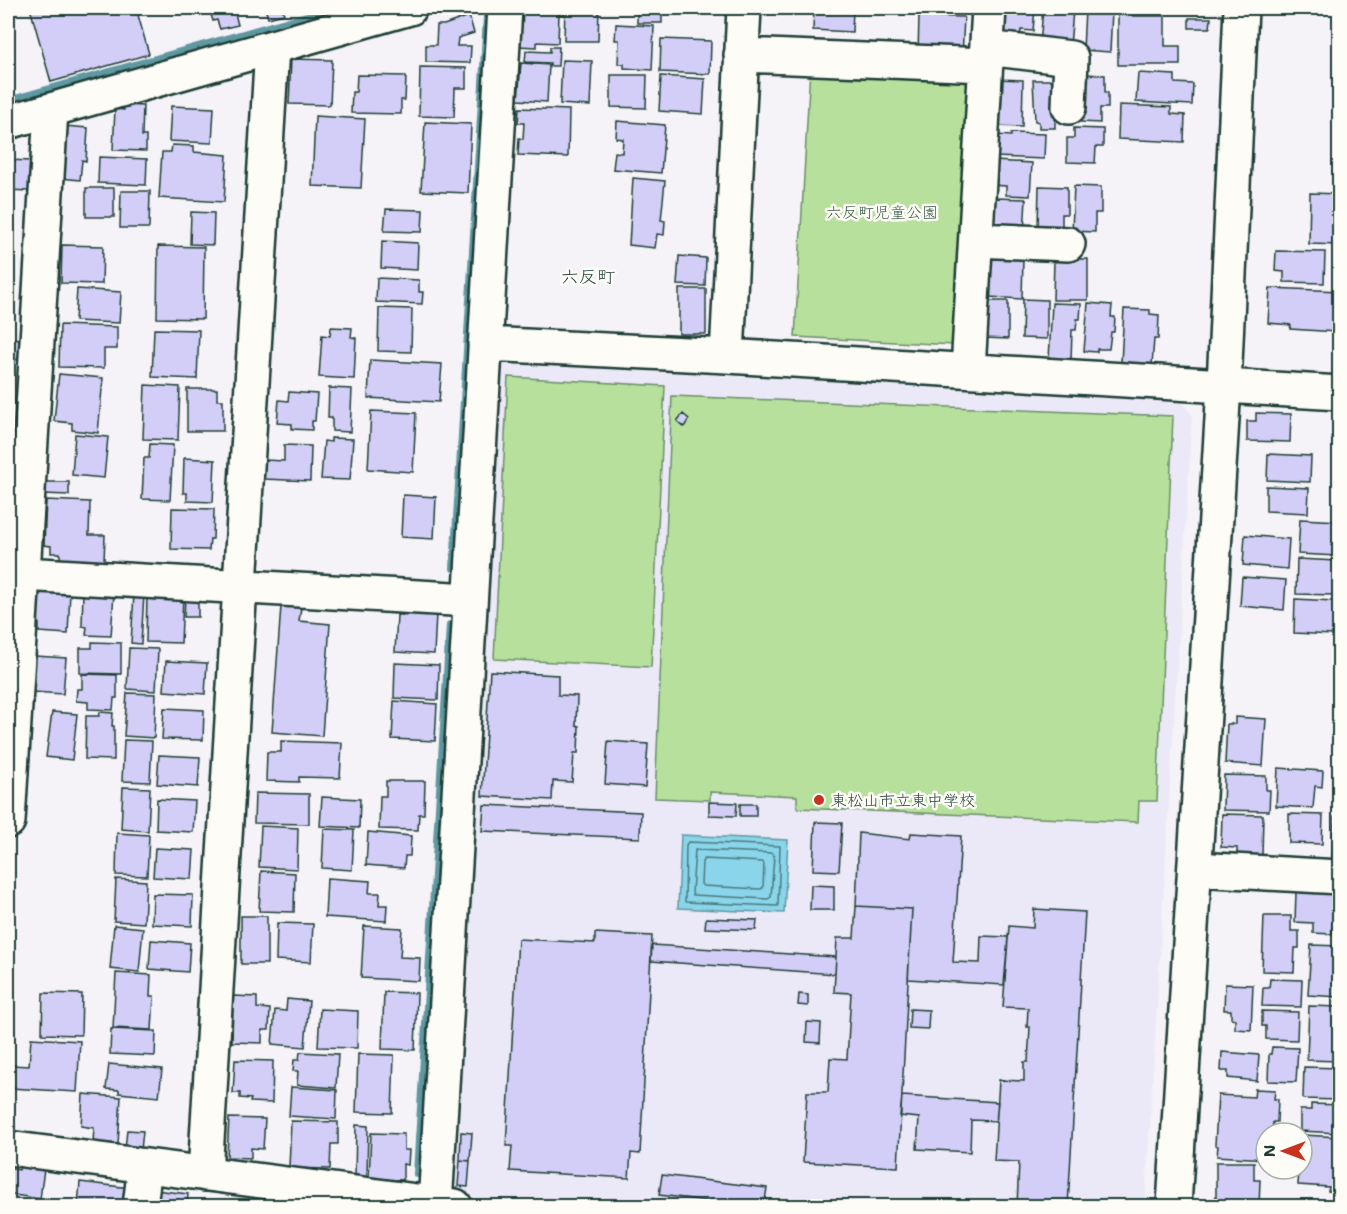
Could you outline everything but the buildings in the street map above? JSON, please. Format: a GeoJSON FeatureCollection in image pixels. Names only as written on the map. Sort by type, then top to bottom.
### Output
{"type":"FeatureCollection","features":[{"type":"Feature","properties":{"kind":"street"},"geometry":{"type":"LineString","coordinates":[[8,122],[410,8]]}},
{"type":"Feature","properties":{"kind":"street"},"geometry":{"type":"LineString","coordinates":[[8,1148],[441,1206],[470,600],[505,8]]}},
{"type":"Feature","properties":{"kind":"street"},"geometry":{"type":"LineString","coordinates":[[728,356],[744,8]]}},
{"type":"Feature","properties":{"kind":"street"},"geometry":{"type":"LineString","coordinates":[[968,370],[989,8]]}},
{"type":"Feature","properties":{"kind":"street"},"geometry":{"type":"LineString","coordinates":[[1174,1206],[1224,386],[1241,8]]}},
{"type":"Feature","properties":{"kind":"street"},"geometry":{"type":"LineString","coordinates":[[205,1174],[272,47]]}},
{"type":"Feature","properties":{"kind":"street"},"geometry":{"type":"LineString","coordinates":[[741,55],[1071,58],[1069,107]]}},
{"type":"Feature","properties":{"kind":"street"},"geometry":{"type":"LineString","coordinates":[[8,821],[10,742],[23,574],[51,110]]}},
{"type":"Feature","properties":{"kind":"street"},"geometry":{"type":"LineString","coordinates":[[976,240],[1068,243]]}},
{"type":"Feature","properties":{"kind":"street"},"geometry":{"type":"LineString","coordinates":[[485,344],[728,356],[1340,393]]}},
{"type":"Feature","properties":{"kind":"street"},"geometry":{"type":"LineString","coordinates":[[23,574],[470,600]]}},
{"type":"Feature","properties":{"kind":"street"},"geometry":{"type":"LineString","coordinates":[[1195,869],[1340,877]]}},
{"type":"Feature","properties":{"kind":"street"},"geometry":{"type":"LineString","coordinates":[[140,1206],[145,1166]]}},
{"type":"Feature","properties":{"kind":"shaded area","name":"東松山市立東中学校"},"geometry":{"type":"Polygon","coordinates":[[[505,363],[1181,402],[1192,415],[1145,1206],[548,1206],[455,1195],[447,1185],[495,372],[505,363]]]}},
{"type":"Feature","properties":{"kind":"green space","name":"六反町児童公園"},"geometry":{"type":"Polygon","coordinates":[[[810,68],[960,76],[969,86],[955,345],[795,337],[810,68]]]}},
{"type":"Feature","properties":{"kind":"green space"},"geometry":{"type":"Polygon","coordinates":[[[508,377],[665,386],[651,667],[494,659],[508,377]]]}},
{"type":"Feature","properties":{"kind":"green space"},"geometry":{"type":"Polygon","coordinates":[[[672,396],[1173,416],[1157,801],[1139,801],[1138,822],[797,808],[797,796],[710,792],[710,800],[655,798],[672,396]]]}},
{"type":"Feature","properties":{"kind":"water"},"geometry":{"type":"Polygon","coordinates":[[[681,835],[788,840],[784,913],[678,908],[681,835]]]}},
{"type":"Feature","properties":{"kind":"waterway"},"geometry":{"type":"LineString","coordinates":[[8,101],[335,8]]}},
{"type":"Feature","properties":{"kind":"waterway"},"geometry":{"type":"LineString","coordinates":[[454,568],[487,17]]}},
{"type":"Feature","properties":{"kind":"waterway"},"geometry":{"type":"LineString","coordinates":[[417,1174],[450,625]]}},
{"type":"Feature","properties":{"kind":"place","name":"東松山市立東中学校"},"geometry":{"type":"Point","coordinates":[819,800]}},
{"type":"Feature","properties":{"kind":"district","name":"六反町"},"geometry":{"type":"Point","coordinates":[588,277]}}]}
